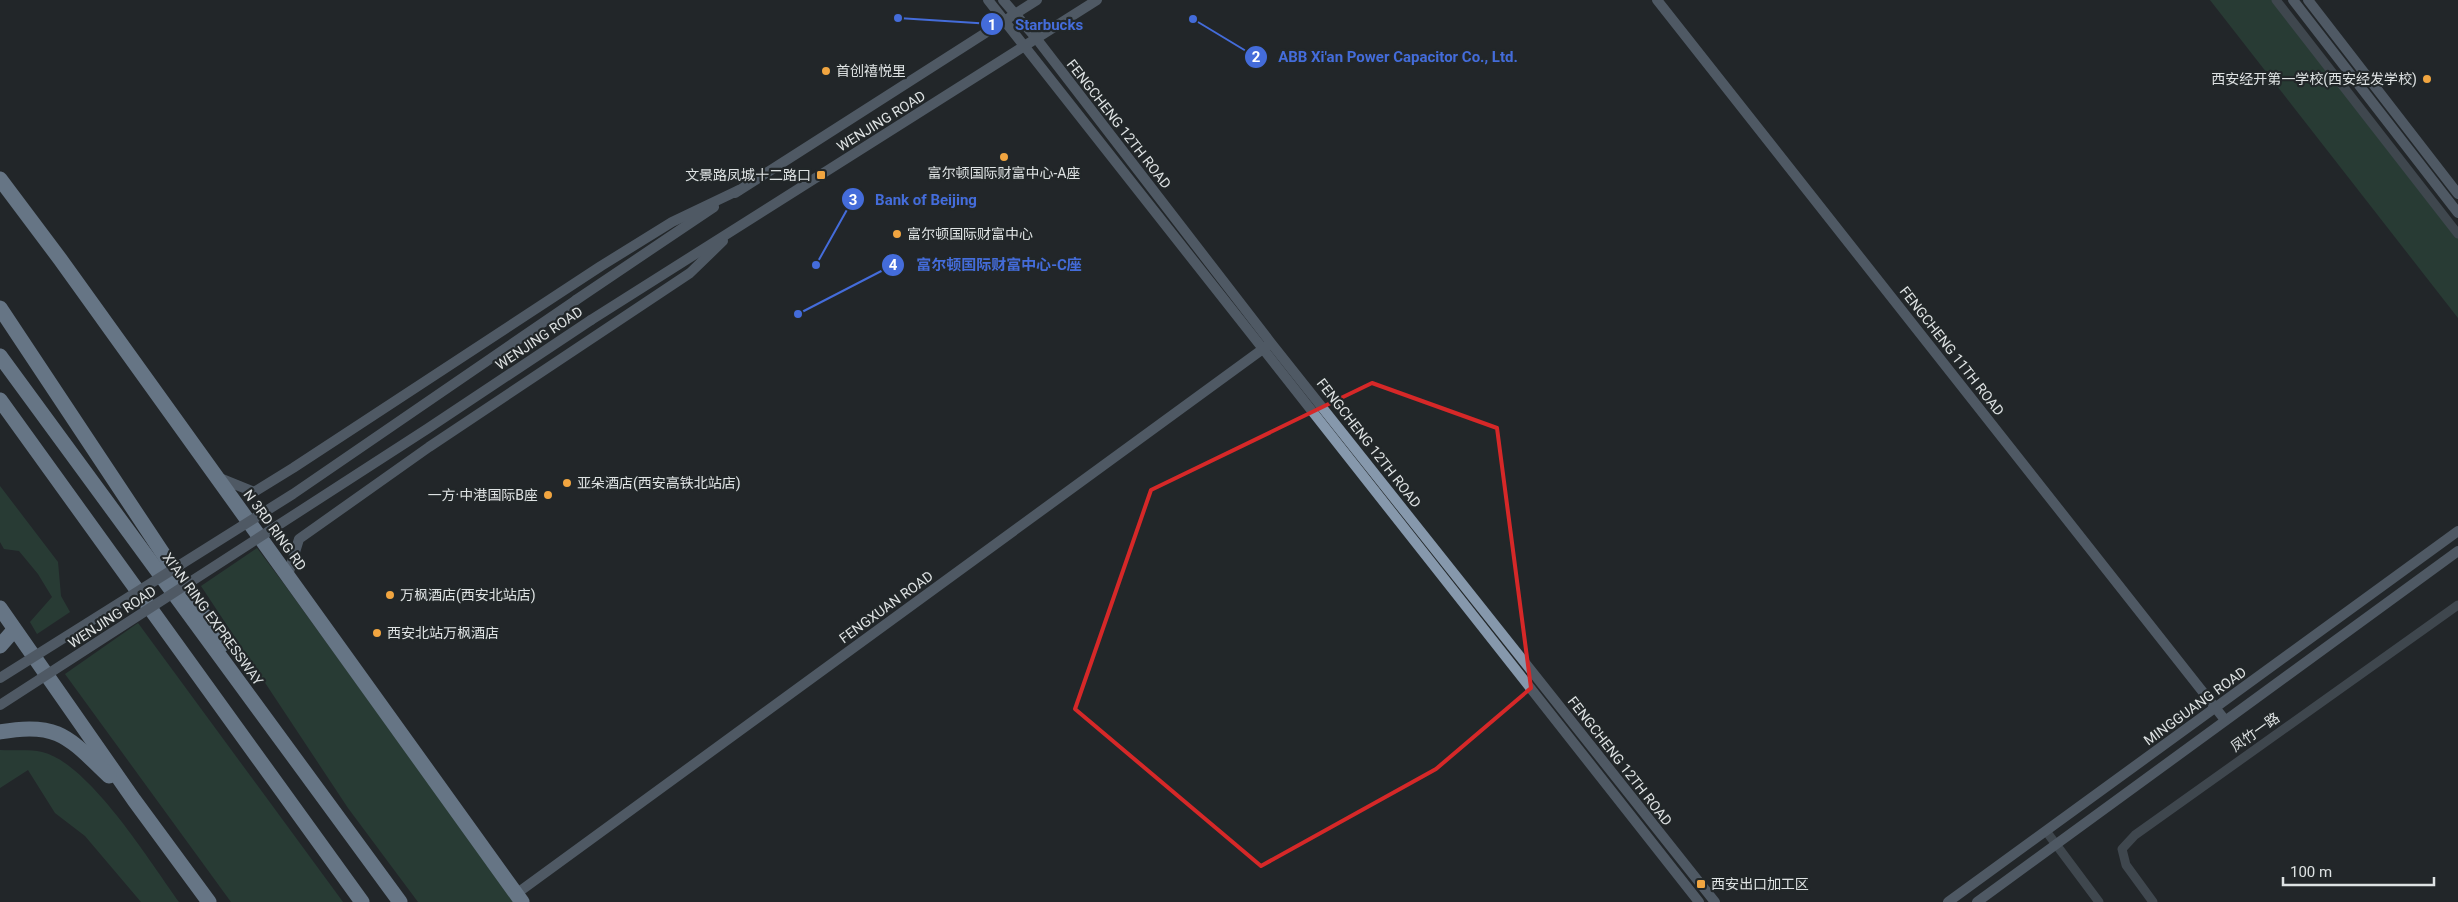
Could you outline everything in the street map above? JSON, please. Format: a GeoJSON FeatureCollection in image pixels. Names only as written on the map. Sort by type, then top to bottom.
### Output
{"type":"FeatureCollection","features":[{"type":"Feature","properties":{"kind":"highway","name":"N 3RD RING RD"},"geometry":{"type":"LineString","coordinates":[[0,179],[288,575],[519,898]]}},
{"type":"Feature","properties":{"kind":"highway"},"geometry":{"type":"LineString","coordinates":[[0,308],[337,816]]}},
{"type":"Feature","properties":{"kind":"highway","name":"XI'AN RING EXPRESSWAY"},"geometry":{"type":"LineString","coordinates":[[0,356],[400,902]]}},
{"type":"Feature","properties":{"kind":"highway"},"geometry":{"type":"LineString","coordinates":[[0,400],[362,902]]}},
{"type":"Feature","properties":{"kind":"highway"},"geometry":{"type":"LineString","coordinates":[[0,413],[92,527]]}},
{"type":"Feature","properties":{"kind":"highway"},"geometry":{"type":"LineString","coordinates":[[0,608],[134,800],[209,902]]}},
{"type":"Feature","properties":{"kind":"highway"},"geometry":{"type":"LineString","coordinates":[[0,646],[14,630]]}},
{"type":"Feature","properties":{"kind":"highway"},"geometry":{"type":"LineString","coordinates":[[0,732],[39,728],[66,737],[134,800]]}},
{"type":"Feature","properties":{"kind":"main road","name":"FENGCHENG 12TH ROAD"},"geometry":{"type":"LineString","coordinates":[[988,0],[1699,902]]}},
{"type":"Feature","properties":{"kind":"main road","name":"FENGCHENG 12TH ROAD"},"geometry":{"type":"LineString","coordinates":[[1003,0],[1036,38],[1271,342],[1715,902]]}},
{"type":"Feature","properties":{"kind":"main road","name":"WENJING ROAD"},"geometry":{"type":"LineString","coordinates":[[0,678],[293,494],[739,190],[1037,0]]}},
{"type":"Feature","properties":{"kind":"main road","name":"WENJING ROAD"},"geometry":{"type":"LineString","coordinates":[[0,706],[427,430],[591,320],[1097,0]]}},
{"type":"Feature","properties":{"kind":"main road","name":"FENGCHENG 11TH ROAD"},"geometry":{"type":"LineString","coordinates":[[1657,0],[2225,720]]}},
{"type":"Feature","properties":{"kind":"main road"},"geometry":{"type":"LineString","coordinates":[[2293,0],[2458,213]]}},
{"type":"Feature","properties":{"kind":"main road"},"geometry":{"type":"LineString","coordinates":[[2308,0],[2458,194]]}},
{"type":"Feature","properties":{"kind":"main road"},"geometry":{"type":"LineString","coordinates":[[216,476],[254,492],[601,266],[672,222],[739,190]]}},
{"type":"Feature","properties":{"kind":"main road"},"geometry":{"type":"LineString","coordinates":[[288,575],[299,539],[429,447],[690,273],[740,225]]}},
{"type":"Feature","properties":{"kind":"main road","name":"FENGXUAN ROAD"},"geometry":{"type":"LineString","coordinates":[[519,898],[1271,342]]}},
{"type":"Feature","properties":{"kind":"main road","name":"MINGGUANG ROAD"},"geometry":{"type":"LineString","coordinates":[[1948,902],[2458,531]]}},
{"type":"Feature","properties":{"kind":"main road","name":"MINGGUANG ROAD"},"geometry":{"type":"LineString","coordinates":[[1977,902],[2458,551]]}},
{"type":"Feature","properties":{"kind":"street"},"geometry":{"type":"LineString","coordinates":[[2276,0],[2458,234]]}},
{"type":"Feature","properties":{"kind":"street","name":"凤竹一路"},"geometry":{"type":"LineString","coordinates":[[2153,902],[2126,865],[2122,849],[2135,835],[2458,605]]}},
{"type":"Feature","properties":{"kind":"street"},"geometry":{"type":"LineString","coordinates":[[2046,831],[2099,902]]}},
{"type":"Feature","properties":{"kind":"highlighted area"},"geometry":{"type":"Polygon","coordinates":[[[1372,383],[1497,428],[1531,688],[1436,769],[1261,866],[1075,709],[1151,490],[1372,383]]]}},
{"type":"Feature","properties":{"kind":"green space"},"geometry":{"type":"Polygon","coordinates":[[[2210,0],[2273,0],[2458,238],[2458,318],[2210,0]]]}},
{"type":"Feature","properties":{"kind":"green space"},"geometry":{"type":"Polygon","coordinates":[[[0,486],[58,562],[61,596],[70,612],[37,634],[30,622],[52,597],[38,574],[19,551],[4,549],[0,542],[0,486]]]}},
{"type":"Feature","properties":{"kind":"green space"},"geometry":{"type":"Polygon","coordinates":[[[257,548],[515,902],[418,902],[348,808],[201,586],[257,548]]]}},
{"type":"Feature","properties":{"kind":"green space"},"geometry":{"type":"Polygon","coordinates":[[[138,623],[343,902],[231,902],[65,674],[138,623]]]}},
{"type":"Feature","properties":{"kind":"green space"},"geometry":{"type":"Polygon","coordinates":[[[0,750],[42,752],[60,760],[79,774],[117,816],[179,902],[141,902],[85,836],[55,813],[28,770],[0,788],[0,750]]]}},
{"type":"Feature","properties":{"kind":"place","name":"Starbucks"},"geometry":{"type":"Point","coordinates":[898,18]}},
{"type":"Feature","properties":{"kind":"place","name":"ABB Xi'an Power Capacitor Co., Ltd."},"geometry":{"type":"Point","coordinates":[1193,19]}},
{"type":"Feature","properties":{"kind":"place","name":"首创禧悦里"},"geometry":{"type":"Point","coordinates":[826,71]}},
{"type":"Feature","properties":{"kind":"place","name":"西安经开第一学校(西安经发学校)"},"geometry":{"type":"Point","coordinates":[2427,79]}},
{"type":"Feature","properties":{"kind":"place","name":"富尔顿国际财富中心-A座"},"geometry":{"type":"Point","coordinates":[1004,157]}},
{"type":"Feature","properties":{"kind":"place","name":"文景路凤城十二路口"},"geometry":{"type":"Point","coordinates":[821,175]}},
{"type":"Feature","properties":{"kind":"place","name":"富尔顿国际财富中心"},"geometry":{"type":"Point","coordinates":[897,234]}},
{"type":"Feature","properties":{"kind":"place","name":"Bank of Beijing"},"geometry":{"type":"Point","coordinates":[816,265]}},
{"type":"Feature","properties":{"kind":"place","name":"富尔顿国际财富中心-C座"},"geometry":{"type":"Point","coordinates":[798,314]}},
{"type":"Feature","properties":{"kind":"place","name":"亚朵酒店(西安高铁北站店)"},"geometry":{"type":"Point","coordinates":[567,483]}},
{"type":"Feature","properties":{"kind":"place","name":"一方·中港国际B座"},"geometry":{"type":"Point","coordinates":[548,495]}},
{"type":"Feature","properties":{"kind":"place","name":"万枫酒店(西安北站店)"},"geometry":{"type":"Point","coordinates":[390,595]}},
{"type":"Feature","properties":{"kind":"place","name":"西安北站万枫酒店"},"geometry":{"type":"Point","coordinates":[377,633]}},
{"type":"Feature","properties":{"kind":"place","name":"西安出口加工区"},"geometry":{"type":"Point","coordinates":[1701,884]}}]}
